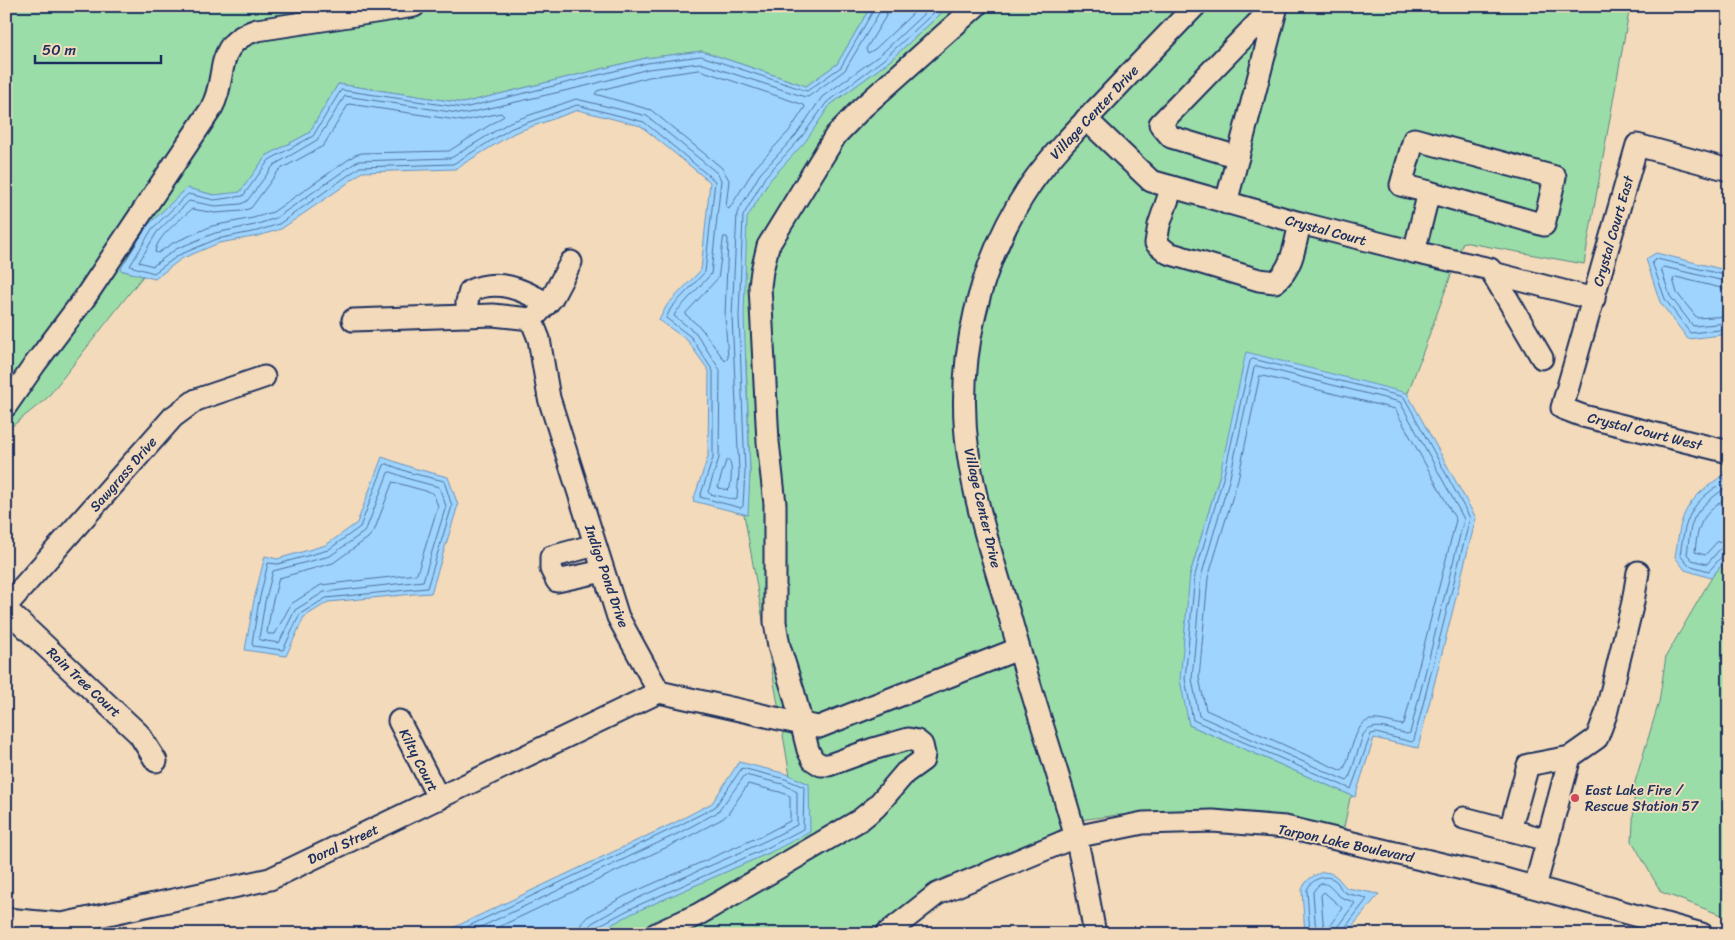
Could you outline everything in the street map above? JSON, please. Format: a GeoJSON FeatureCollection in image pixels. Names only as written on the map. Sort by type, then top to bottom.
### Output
{"type":"FeatureCollection","features":[{"type":"Feature","properties":{"kind":"street"},"geometry":{"type":"LineString","coordinates":[[6,406],[84,299],[211,109],[218,97],[226,53],[234,42],[244,34],[257,30],[414,6]]}},
{"type":"Feature","properties":{"kind":"street"},"geometry":{"type":"LineString","coordinates":[[656,934],[699,914],[860,820],[876,807],[905,773],[923,760],[922,744],[908,739],[873,749],[830,765],[821,765],[812,760],[808,750],[779,646],[775,622],[775,504],[768,442],[760,300],[762,271],[768,246],[836,135],[862,108],[976,6]]}},
{"type":"Feature","properties":{"kind":"street","name":"Village Center Drive"},"geometry":{"type":"LineString","coordinates":[[1095,934],[1075,837],[1018,649],[975,488],[968,452],[965,388],[968,355],[980,295],[1000,239],[1032,184],[1057,151],[1086,119],[1195,6]]}},
{"type":"Feature","properties":{"kind":"street"},"geometry":{"type":"LineString","coordinates":[[1238,157],[1171,137],[1160,124],[1276,6]]}},
{"type":"Feature","properties":{"kind":"street"},"geometry":{"type":"LineString","coordinates":[[1226,202],[1276,6]]}},
{"type":"Feature","properties":{"kind":"street","name":"Crystal Court"},"geometry":{"type":"LineString","coordinates":[[1086,119],[1151,182],[1300,223],[1490,269],[1493,272],[1594,299]]}},
{"type":"Feature","properties":{"kind":"street"},"geometry":{"type":"LineString","coordinates":[[1414,140],[1555,177],[1544,225],[1429,192],[1402,185],[1414,140]]}},
{"type":"Feature","properties":{"kind":"street","name":"Crystal Court East"},"geometry":{"type":"LineString","coordinates":[[1562,408],[1637,145],[1729,170]]}},
{"type":"Feature","properties":{"kind":"street"},"geometry":{"type":"LineString","coordinates":[[1172,187],[1159,225],[1156,242],[1160,248],[1168,253],[1260,280],[1275,282],[1283,276],[1294,252],[1300,223]]}},
{"type":"Feature","properties":{"kind":"street"},"geometry":{"type":"LineString","coordinates":[[1414,252],[1429,192]]}},
{"type":"Feature","properties":{"kind":"street"},"geometry":{"type":"LineString","coordinates":[[353,320],[467,316],[531,319],[552,298],[571,262]]}},
{"type":"Feature","properties":{"kind":"street"},"geometry":{"type":"LineString","coordinates":[[1493,272],[1542,358]]}},
{"type":"Feature","properties":{"kind":"street"},"geometry":{"type":"LineString","coordinates":[[467,316],[467,302],[470,291],[479,286],[494,285],[515,288],[527,292],[546,304]]}},
{"type":"Feature","properties":{"kind":"street","name":"Indigo Pond Drive"},"geometry":{"type":"LineString","coordinates":[[531,319],[538,339],[548,398],[618,617],[659,692]]}},
{"type":"Feature","properties":{"kind":"street","name":"Sawgrass Drive"},"geometry":{"type":"LineString","coordinates":[[6,608],[173,417],[196,400],[264,378]]}},
{"type":"Feature","properties":{"kind":"street","name":"Crystal Court West"},"geometry":{"type":"LineString","coordinates":[[1562,408],[1583,416],[1729,452]]}},
{"type":"Feature","properties":{"kind":"street"},"geometry":{"type":"LineString","coordinates":[[595,545],[551,557],[551,569],[557,581],[603,571]]}},
{"type":"Feature","properties":{"kind":"street"},"geometry":{"type":"LineString","coordinates":[[1510,830],[1528,765],[1570,757],[1597,738],[1606,714],[1633,602],[1638,572]]}},
{"type":"Feature","properties":{"kind":"street","name":"Rain Tree Court"},"geometry":{"type":"LineString","coordinates":[[6,608],[139,734],[156,761]]}},
{"type":"Feature","properties":{"kind":"street"},"geometry":{"type":"LineString","coordinates":[[659,692],[819,727],[1018,649]]}},
{"type":"Feature","properties":{"kind":"street","name":"Doral Street"},"geometry":{"type":"LineString","coordinates":[[6,919],[62,924],[270,879],[659,692]]}},
{"type":"Feature","properties":{"kind":"street","name":"Kilty Court"},"geometry":{"type":"LineString","coordinates":[[399,721],[439,799]]}},
{"type":"Feature","properties":{"kind":"street"},"geometry":{"type":"LineString","coordinates":[[1535,887],[1570,757]]}},
{"type":"Feature","properties":{"kind":"street"},"geometry":{"type":"LineString","coordinates":[[1464,818],[1548,840]]}},
{"type":"Feature","properties":{"kind":"street","name":"Tarpon Lake Boulevard"},"geometry":{"type":"LineString","coordinates":[[886,934],[937,894],[1075,837],[1143,823],[1213,821],[1285,828],[1501,878],[1702,934]]}},
{"type":"Feature","properties":{"kind":"green space"},"geometry":{"type":"Polygon","coordinates":[[[6,6],[871,6],[837,64],[806,86],[702,51],[646,58],[463,103],[338,84],[309,133],[266,156],[240,193],[214,195],[187,188],[148,225],[120,270],[143,276],[47,398],[6,431],[6,6]]]}},
{"type":"Feature","properties":{"kind":"green space"},"geometry":{"type":"Polygon","coordinates":[[[949,6],[1182,6],[1073,118],[1049,146],[958,354],[1007,644],[817,718],[779,710],[744,514],[747,515],[750,472],[746,359],[729,340],[744,305],[744,298],[733,239],[770,180],[804,142],[830,105],[887,63],[949,6]]]}},
{"type":"Feature","properties":{"kind":"green space"},"geometry":{"type":"Polygon","coordinates":[[[1208,6],[1630,6],[1584,264],[1463,242],[1408,393],[1220,474],[1190,574],[1189,725],[1353,796],[1350,798],[1343,832],[1118,815],[1080,820],[996,533],[978,453],[974,419],[974,384],[984,316],[994,283],[1022,220],[1050,175],[1087,132],[1156,174],[1100,119],[1208,6]]]}},
{"type":"Feature","properties":{"kind":"green space"},"geometry":{"type":"Polygon","coordinates":[[[1729,556],[1729,918],[1661,892],[1632,841],[1635,782],[1659,702],[1666,656],[1712,577],[1729,556]]]}},
{"type":"Feature","properties":{"kind":"green space"},"geometry":{"type":"Polygon","coordinates":[[[1012,661],[1063,828],[1025,848],[930,888],[871,934],[594,934],[634,912],[771,852],[809,784],[790,776],[782,729],[1012,661]]]}},
{"type":"Feature","properties":{"kind":"water"},"geometry":{"type":"Polygon","coordinates":[[[871,6],[949,6],[887,63],[830,105],[805,142],[770,180],[747,218],[744,316],[750,472],[748,515],[693,501],[708,457],[709,371],[687,340],[659,320],[667,305],[701,270],[710,182],[641,126],[578,110],[514,133],[455,169],[362,172],[281,229],[258,236],[219,243],[181,259],[155,279],[120,270],[148,225],[187,188],[214,195],[240,192],[266,156],[309,133],[338,84],[463,103],[646,58],[702,51],[806,86],[837,64],[871,6]]]}},
{"type":"Feature","properties":{"kind":"water"},"geometry":{"type":"Polygon","coordinates":[[[1656,253],[1729,271],[1729,334],[1688,339],[1660,302],[1646,259],[1656,253]]]}},
{"type":"Feature","properties":{"kind":"water"},"geometry":{"type":"Polygon","coordinates":[[[1246,352],[1407,393],[1476,518],[1418,748],[1374,738],[1355,797],[1189,725],[1180,680],[1190,574],[1220,474],[1246,352]]]}},
{"type":"Feature","properties":{"kind":"water"},"geometry":{"type":"Polygon","coordinates":[[[382,457],[413,468],[448,477],[458,505],[431,593],[328,602],[304,617],[286,656],[245,650],[254,600],[265,556],[277,559],[326,545],[357,523],[382,457]]]}},
{"type":"Feature","properties":{"kind":"water"},"geometry":{"type":"Polygon","coordinates":[[[1729,469],[1729,556],[1711,578],[1685,570],[1675,557],[1678,538],[1684,514],[1688,507],[1701,492],[1729,469]]]}},
{"type":"Feature","properties":{"kind":"water"},"geometry":{"type":"Polygon","coordinates":[[[739,762],[787,774],[809,784],[810,832],[771,852],[635,912],[594,934],[440,934],[674,823],[712,803],[739,762]]]}},
{"type":"Feature","properties":{"kind":"water"},"geometry":{"type":"Polygon","coordinates":[[[1323,872],[1335,875],[1347,888],[1379,894],[1346,934],[1305,934],[1302,890],[1310,878],[1323,872]]]}},
{"type":"Feature","properties":{"kind":"place","name":"East Lake Fire / Rescue Station 57"},"geometry":{"type":"Point","coordinates":[1575,798]}}]}
